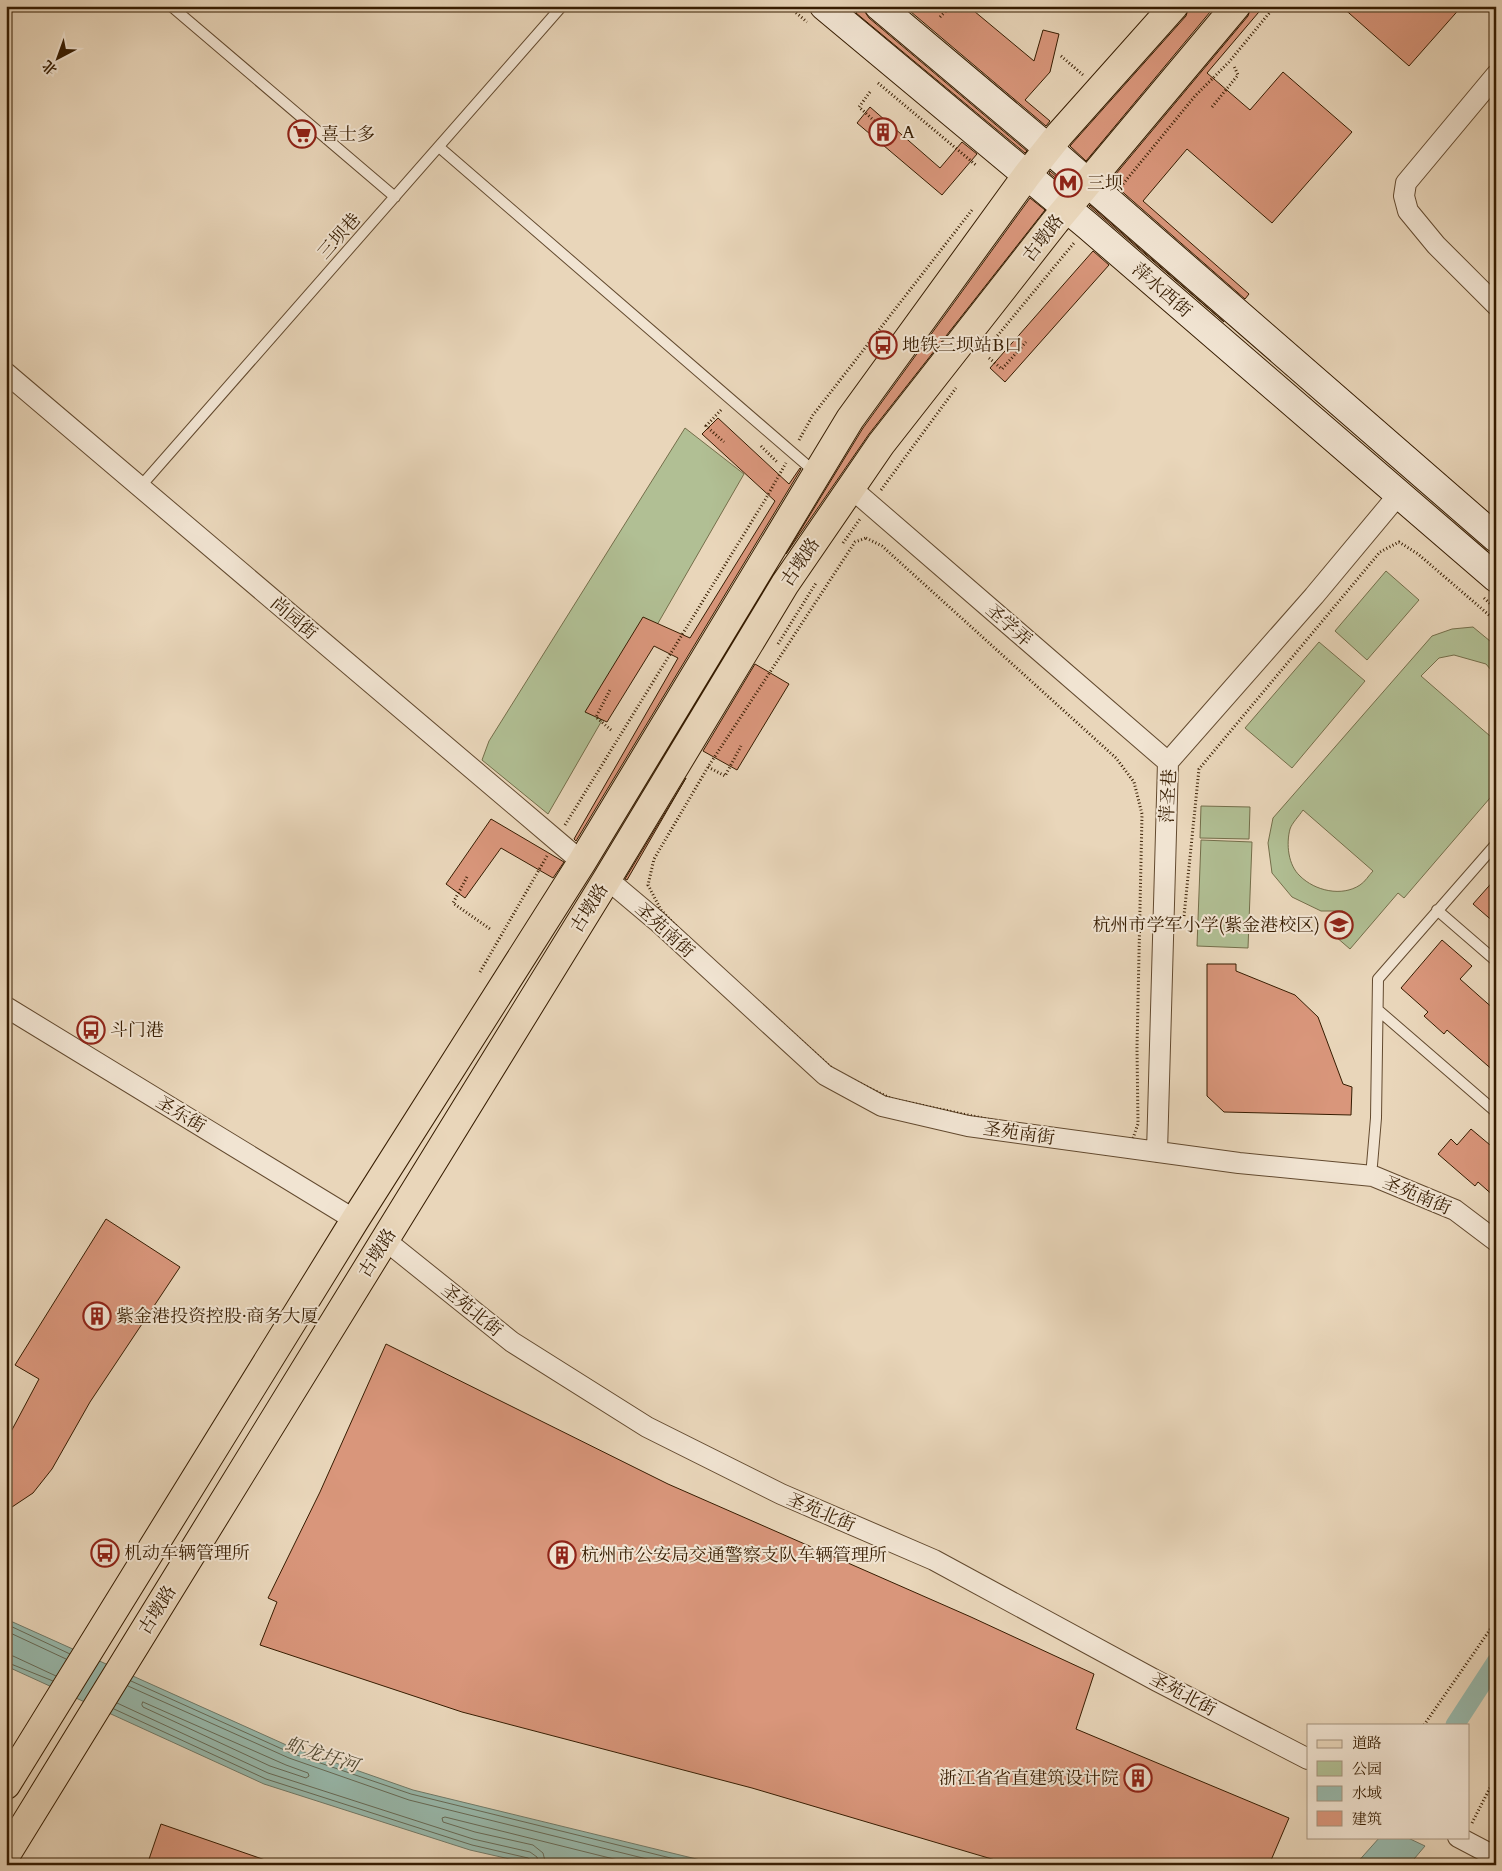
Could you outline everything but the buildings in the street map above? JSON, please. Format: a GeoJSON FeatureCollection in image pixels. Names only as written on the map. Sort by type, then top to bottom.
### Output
{"type":"FeatureCollection","features":[{"type":"Feature","properties":{"kind":"main road","name":"萍水西街"},"geometry":{"type":"LineString","coordinates":[[824,6],[1088,226],[1496,578]]}},
{"type":"Feature","properties":{"kind":"main road","name":"萍水西街"},"geometry":{"type":"LineString","coordinates":[[879,6],[1049,149],[1496,538]]}},
{"type":"Feature","properties":{"kind":"main road","name":"古墩路"},"geometry":{"type":"LineString","coordinates":[[6,1786],[355,1220],[582,862],[850,419],[1027,175],[1059,135],[1174,6]]}},
{"type":"Feature","properties":{"kind":"main road","name":"古墩路"},"geometry":{"type":"LineString","coordinates":[[6,1855],[607,879],[784,584],[860,497],[881,444],[1066,208],[1236,6]]}},
{"type":"Feature","properties":{"kind":"street"},"geometry":{"type":"LineString","coordinates":[[1496,75],[1406,183],[1404,196],[1408,211],[1436,245],[1496,305]]}},
{"type":"Feature","properties":{"kind":"street","name":"尚园街"},"geometry":{"type":"LineString","coordinates":[[6,373],[582,862]]}},
{"type":"Feature","properties":{"kind":"street","name":"萍圣巷"},"geometry":{"type":"LineString","coordinates":[[1157,1152],[1168,762],[1314,596],[1398,494]]}},
{"type":"Feature","properties":{"kind":"street","name":"圣学弄"},"geometry":{"type":"LineString","coordinates":[[860,497],[1168,762]]}},
{"type":"Feature","properties":{"kind":"street","name":"圣苑南街"},"geometry":{"type":"LineString","coordinates":[[607,879],[657,921],[825,1075],[882,1106],[968,1126],[1239,1163],[1373,1176],[1455,1210],[1496,1242]]}},
{"type":"Feature","properties":{"kind":"street","name":"圣东街"},"geometry":{"type":"LineString","coordinates":[[6,1008],[355,1220]]}},
{"type":"Feature","properties":{"kind":"street","name":"圣苑北街"},"geometry":{"type":"LineString","coordinates":[[385,1240],[512,1342],[647,1427],[780,1494],[934,1560],[1157,1681],[1307,1758]]}},
{"type":"Feature","properties":{"kind":"street"},"geometry":{"type":"LineString","coordinates":[[1460,1838],[1496,1857]]}},
{"type":"Feature","properties":{"kind":"lane"},"geometry":{"type":"LineString","coordinates":[[171,6],[395,197]]}},
{"type":"Feature","properties":{"kind":"lane","name":"三坝巷"},"geometry":{"type":"LineString","coordinates":[[140,487],[562,6]]}},
{"type":"Feature","properties":{"kind":"lane"},"geometry":{"type":"LineString","coordinates":[[439,147],[817,474]]}},
{"type":"Feature","properties":{"kind":"lane"},"geometry":{"type":"LineString","coordinates":[[1372,1165],[1376,1118],[1378,979],[1496,844]]}},
{"type":"Feature","properties":{"kind":"lane"},"geometry":{"type":"LineString","coordinates":[[1437,910],[1496,961]]}},
{"type":"Feature","properties":{"kind":"lane"},"geometry":{"type":"LineString","coordinates":[[1378,1010],[1496,1112]]}},
{"type":"Feature","properties":{"kind":"path"},"geometry":{"type":"LineString","coordinates":[[940,17],[951,6]]}},
{"type":"Feature","properties":{"kind":"path"},"geometry":{"type":"LineString","coordinates":[[956,6],[963,12]]}},
{"type":"Feature","properties":{"kind":"path"},"geometry":{"type":"LineString","coordinates":[[1109,201],[1195,96],[1229,62],[1275,6]]}},
{"type":"Feature","properties":{"kind":"path"},"geometry":{"type":"LineString","coordinates":[[1061,56],[1086,77]]}},
{"type":"Feature","properties":{"kind":"path"},"geometry":{"type":"LineString","coordinates":[[1212,107],[1238,75],[1234,66]]}},
{"type":"Feature","properties":{"kind":"path"},"geometry":{"type":"LineString","coordinates":[[870,92],[859,107],[881,127]]}},
{"type":"Feature","properties":{"kind":"path"},"geometry":{"type":"LineString","coordinates":[[799,441],[813,415],[959,225]]}},
{"type":"Feature","properties":{"kind":"path"},"geometry":{"type":"LineString","coordinates":[[979,359],[1088,226]]}},
{"type":"Feature","properties":{"kind":"path"},"geometry":{"type":"LineString","coordinates":[[989,358],[1002,369],[1026,342]]}},
{"type":"Feature","properties":{"kind":"path"},"geometry":{"type":"LineString","coordinates":[[842,544],[860,497],[962,381]]}},
{"type":"Feature","properties":{"kind":"path"},"geometry":{"type":"LineString","coordinates":[[724,442],[706,426],[721,410],[728,416]]}},
{"type":"Feature","properties":{"kind":"path"},"geometry":{"type":"LineString","coordinates":[[756,442],[777,462]]}},
{"type":"Feature","properties":{"kind":"path"},"geometry":{"type":"LineString","coordinates":[[480,972],[556,840],[789,458]]}},
{"type":"Feature","properties":{"kind":"path"},"geometry":{"type":"LineString","coordinates":[[866,538],[882,546],[1116,758],[1134,782],[1142,814],[1137,1048],[1138,1124],[1133,1138],[1125,1141],[1001,1122],[892,1099],[836,1072],[690,941],[661,910],[648,885],[654,859],[708,767],[855,542],[866,538]]}},
{"type":"Feature","properties":{"kind":"path"},"geometry":{"type":"LineString","coordinates":[[1184,923],[1199,769],[1380,552],[1399,542],[1418,554],[1496,621]]}},
{"type":"Feature","properties":{"kind":"path"},"geometry":{"type":"LineString","coordinates":[[775,648],[820,575]]}},
{"type":"Feature","properties":{"kind":"path"},"geometry":{"type":"LineString","coordinates":[[611,688],[596,717],[611,730]]}},
{"type":"Feature","properties":{"kind":"path"},"geometry":{"type":"LineString","coordinates":[[708,767],[724,776],[741,746]]}},
{"type":"Feature","properties":{"kind":"path"},"geometry":{"type":"LineString","coordinates":[[468,877],[453,903],[490,929]]}},
{"type":"Feature","properties":{"kind":"path"},"geometry":{"type":"LineString","coordinates":[[1425,1724],[1496,1621]]}},
{"type":"Feature","properties":{"kind":"path"},"geometry":{"type":"LineString","coordinates":[[1470,1823],[1473,1824],[1496,1776]]}},
{"type":"Feature","properties":{"kind":"green space"},"geometry":{"type":"Polygon","coordinates":[[[685,428],[744,474],[548,814],[482,760],[489,741],[685,428]]]}},
{"type":"Feature","properties":{"kind":"green space"},"geometry":{"type":"Polygon","coordinates":[[[1386,571],[1419,600],[1367,660],[1335,631],[1386,571]]]}},
{"type":"Feature","properties":{"kind":"green space"},"geometry":{"type":"Polygon","coordinates":[[[1473,627],[1496,646],[1496,676],[1486,664],[1454,655],[1439,658],[1421,676],[1490,736],[1496,728],[1496,791],[1404,898],[1398,893],[1350,949],[1328,930],[1343,911],[1321,911],[1292,897],[1272,873],[1268,843],[1273,818],[1432,636],[1452,629],[1473,627]],[[1303,810],[1291,827],[1288,841],[1289,854],[1293,866],[1300,876],[1313,885],[1329,891],[1345,891],[1360,885],[1373,871],[1303,810]]]}},
{"type":"Feature","properties":{"kind":"green space"},"geometry":{"type":"Polygon","coordinates":[[[1319,642],[1365,681],[1292,768],[1245,728],[1319,642]]]}},
{"type":"Feature","properties":{"kind":"green space"},"geometry":{"type":"Polygon","coordinates":[[[1201,806],[1250,807],[1249,839],[1200,838],[1201,806]]]}},
{"type":"Feature","properties":{"kind":"green space"},"geometry":{"type":"Polygon","coordinates":[[[1201,840],[1252,842],[1248,948],[1197,946],[1201,840]]]}},
{"type":"Feature","properties":{"kind":"water"},"geometry":{"type":"Polygon","coordinates":[[[6,1619],[293,1748],[413,1790],[721,1865],[536,1865],[470,1850],[264,1784],[6,1666],[6,1619]]]}},
{"type":"Feature","properties":{"kind":"water"},"geometry":{"type":"Polygon","coordinates":[[[1379,1838],[1408,1838],[1425,1846],[1409,1865],[1355,1865],[1379,1838]]]}},
{"type":"Feature","properties":{"kind":"waterway"},"geometry":{"type":"LineString","coordinates":[[1456,1724],[1496,1662]]}},
{"type":"Feature","properties":{"kind":"place","name":"A"},"geometry":{"type":"Point","coordinates":[883,132]}},
{"type":"Feature","properties":{"kind":"place","name":"喜士多"},"geometry":{"type":"Point","coordinates":[302,134]}},
{"type":"Feature","properties":{"kind":"place","name":"三坝"},"geometry":{"type":"Point","coordinates":[1068,183]}},
{"type":"Feature","properties":{"kind":"place","name":"地铁三坝站B口"},"geometry":{"type":"Point","coordinates":[883,345]}},
{"type":"Feature","properties":{"kind":"place","name":"杭州市学军小学(紫金港校区)"},"geometry":{"type":"Point","coordinates":[1339,925]}},
{"type":"Feature","properties":{"kind":"place","name":"斗门港"},"geometry":{"type":"Point","coordinates":[91,1030]}},
{"type":"Feature","properties":{"kind":"place","name":"紫金港投资控股·商务大厦"},"geometry":{"type":"Point","coordinates":[97,1316]}},
{"type":"Feature","properties":{"kind":"place","name":"机动车辆管理所"},"geometry":{"type":"Point","coordinates":[105,1553]}},
{"type":"Feature","properties":{"kind":"place","name":"杭州市公安局交通警察支队车辆管理所"},"geometry":{"type":"Point","coordinates":[562,1555]}},
{"type":"Feature","properties":{"kind":"place","name":"浙江省省直建筑设计院"},"geometry":{"type":"Point","coordinates":[1138,1778]}},
{"type":"Feature","properties":{"kind":"water label","name":"虾龙圩河"},"geometry":{"type":"Point","coordinates":[322,1754]}}]}
